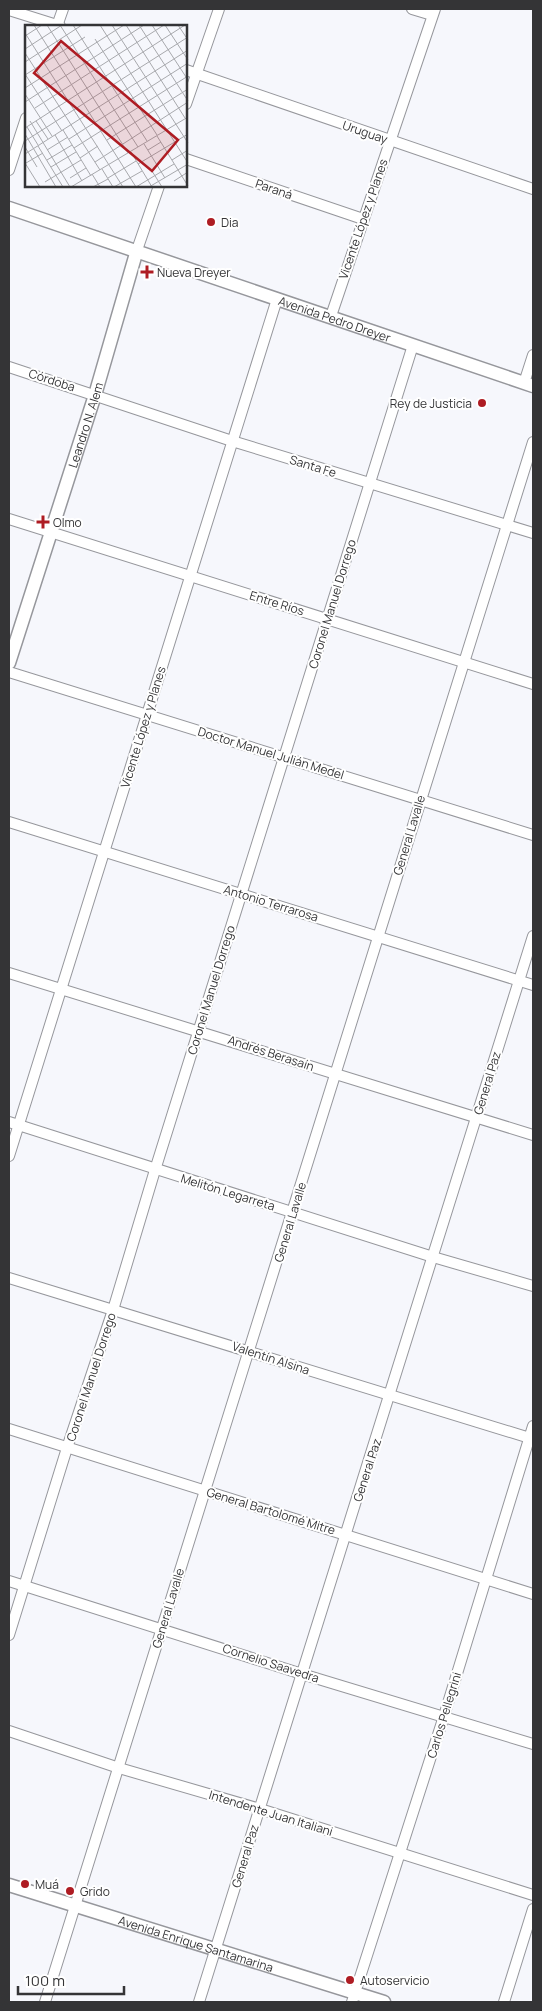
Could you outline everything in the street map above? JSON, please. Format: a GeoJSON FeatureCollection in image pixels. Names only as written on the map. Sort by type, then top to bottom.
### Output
{"type":"FeatureCollection","features":[{"type":"Feature","properties":{"kind":"main road","name":"Avenida Pedro Dreyer"},"geometry":{"type":"LineString","coordinates":[[9,208],[528,384]]}},
{"type":"Feature","properties":{"kind":"main road","name":"Leandro N. Alem"},"geometry":{"type":"LineString","coordinates":[[9,663],[95,395],[137,250]]}},
{"type":"Feature","properties":{"kind":"main road","name":"Avenida Enrique Santamarina"},"geometry":{"type":"LineString","coordinates":[[9,1885],[215,1950],[354,1998],[384,2002]]}},
{"type":"Feature","properties":{"kind":"street"},"geometry":{"type":"LineString","coordinates":[[58,25],[63,9]]}},
{"type":"Feature","properties":{"kind":"street"},"geometry":{"type":"LineString","coordinates":[[188,91],[191,72],[219,9]]}},
{"type":"Feature","properties":{"kind":"street"},"geometry":{"type":"LineString","coordinates":[[412,9],[433,12]]}},
{"type":"Feature","properties":{"kind":"street"},"geometry":{"type":"LineString","coordinates":[[9,10],[55,25]]}},
{"type":"Feature","properties":{"kind":"street","name":"Vicente López y Planes"},"geometry":{"type":"LineString","coordinates":[[331,316],[433,12]]}},
{"type":"Feature","properties":{"kind":"street","name":"Uruguay"},"geometry":{"type":"LineString","coordinates":[[191,72],[533,189]]}},
{"type":"Feature","properties":{"kind":"street"},"geometry":{"type":"LineString","coordinates":[[9,170],[25,121]]}},
{"type":"Feature","properties":{"kind":"street","name":"Paraná"},"geometry":{"type":"LineString","coordinates":[[188,160],[363,219]]}},
{"type":"Feature","properties":{"kind":"street","name":"Leandro N. Alem"},"geometry":{"type":"LineString","coordinates":[[137,250],[158,188]]}},
{"type":"Feature","properties":{"kind":"street","name":"Vicente López y Planes"},"geometry":{"type":"LineString","coordinates":[[9,1156],[13,1124],[61,989],[277,299]]}},
{"type":"Feature","properties":{"kind":"street","name":"Coronel Manuel Dorrego"},"geometry":{"type":"LineString","coordinates":[[9,1635],[67,1448],[113,1310],[413,345]]}},
{"type":"Feature","properties":{"kind":"street"},"geometry":{"type":"LineString","coordinates":[[528,384],[533,355]]}},
{"type":"Feature","properties":{"kind":"street","name":"Córdoba"},"geometry":{"type":"LineString","coordinates":[[9,367],[95,395]]}},
{"type":"Feature","properties":{"kind":"street","name":"Santa Fe"},"geometry":{"type":"LineString","coordinates":[[95,395],[102,399],[232,441],[533,533]]}},
{"type":"Feature","properties":{"kind":"street","name":"General Lavalle"},"geometry":{"type":"LineString","coordinates":[[45,2002],[250,1352],[420,799],[533,442]]}},
{"type":"Feature","properties":{"kind":"street","name":"Entre Ríos"},"geometry":{"type":"LineString","coordinates":[[9,519],[533,684]]}},
{"type":"Feature","properties":{"kind":"street","name":"Doctor Manuel Julián Medel"},"geometry":{"type":"LineString","coordinates":[[9,672],[533,835]]}},
{"type":"Feature","properties":{"kind":"street","name":"Antonio Terrarosa"},"geometry":{"type":"LineString","coordinates":[[9,822],[533,984]]}},
{"type":"Feature","properties":{"kind":"street","name":"General Paz"},"geometry":{"type":"LineString","coordinates":[[199,2002],[533,936]]}},
{"type":"Feature","properties":{"kind":"street","name":"Andrés Berasaín"},"geometry":{"type":"LineString","coordinates":[[9,973],[533,1135]]}},
{"type":"Feature","properties":{"kind":"street","name":"Melitón Legarreta"},"geometry":{"type":"LineString","coordinates":[[13,1124],[433,1257],[533,1286]]}},
{"type":"Feature","properties":{"kind":"street","name":"Valentín Alsina"},"geometry":{"type":"LineString","coordinates":[[9,1278],[531,1439]]}},
{"type":"Feature","properties":{"kind":"street","name":"Carlos Pellegrini"},"geometry":{"type":"LineString","coordinates":[[354,1998],[444,1716],[485,1579],[531,1439],[533,1426]]}},
{"type":"Feature","properties":{"kind":"street","name":"General Bartolomé Mitre"},"geometry":{"type":"LineString","coordinates":[[9,1429],[533,1594]]}},
{"type":"Feature","properties":{"kind":"street","name":"Cornelio Saavedra"},"geometry":{"type":"LineString","coordinates":[[9,1581],[302,1674],[533,1744]]}},
{"type":"Feature","properties":{"kind":"street","name":"Intendente Juan Italiani"},"geometry":{"type":"LineString","coordinates":[[9,1732],[119,1768],[260,1809],[533,1895]]}},
{"type":"Feature","properties":{"kind":"street"},"geometry":{"type":"LineString","coordinates":[[504,2002],[533,1909]]}},
{"type":"Feature","properties":{"kind":"place","name":"Dia"},"geometry":{"type":"Point","coordinates":[211,222]}},
{"type":"Feature","properties":{"kind":"place","name":"Nueva Dreyer"},"geometry":{"type":"Point","coordinates":[147,272]}},
{"type":"Feature","properties":{"kind":"place","name":"Rey de Justicia"},"geometry":{"type":"Point","coordinates":[482,403]}},
{"type":"Feature","properties":{"kind":"place","name":"Olmo"},"geometry":{"type":"Point","coordinates":[43,522]}},
{"type":"Feature","properties":{"kind":"place","name":"Muá"},"geometry":{"type":"Point","coordinates":[25,1884]}},
{"type":"Feature","properties":{"kind":"place","name":"Grido"},"geometry":{"type":"Point","coordinates":[70,1891]}},
{"type":"Feature","properties":{"kind":"place","name":"Autoservicio"},"geometry":{"type":"Point","coordinates":[350,1980]}}]}
